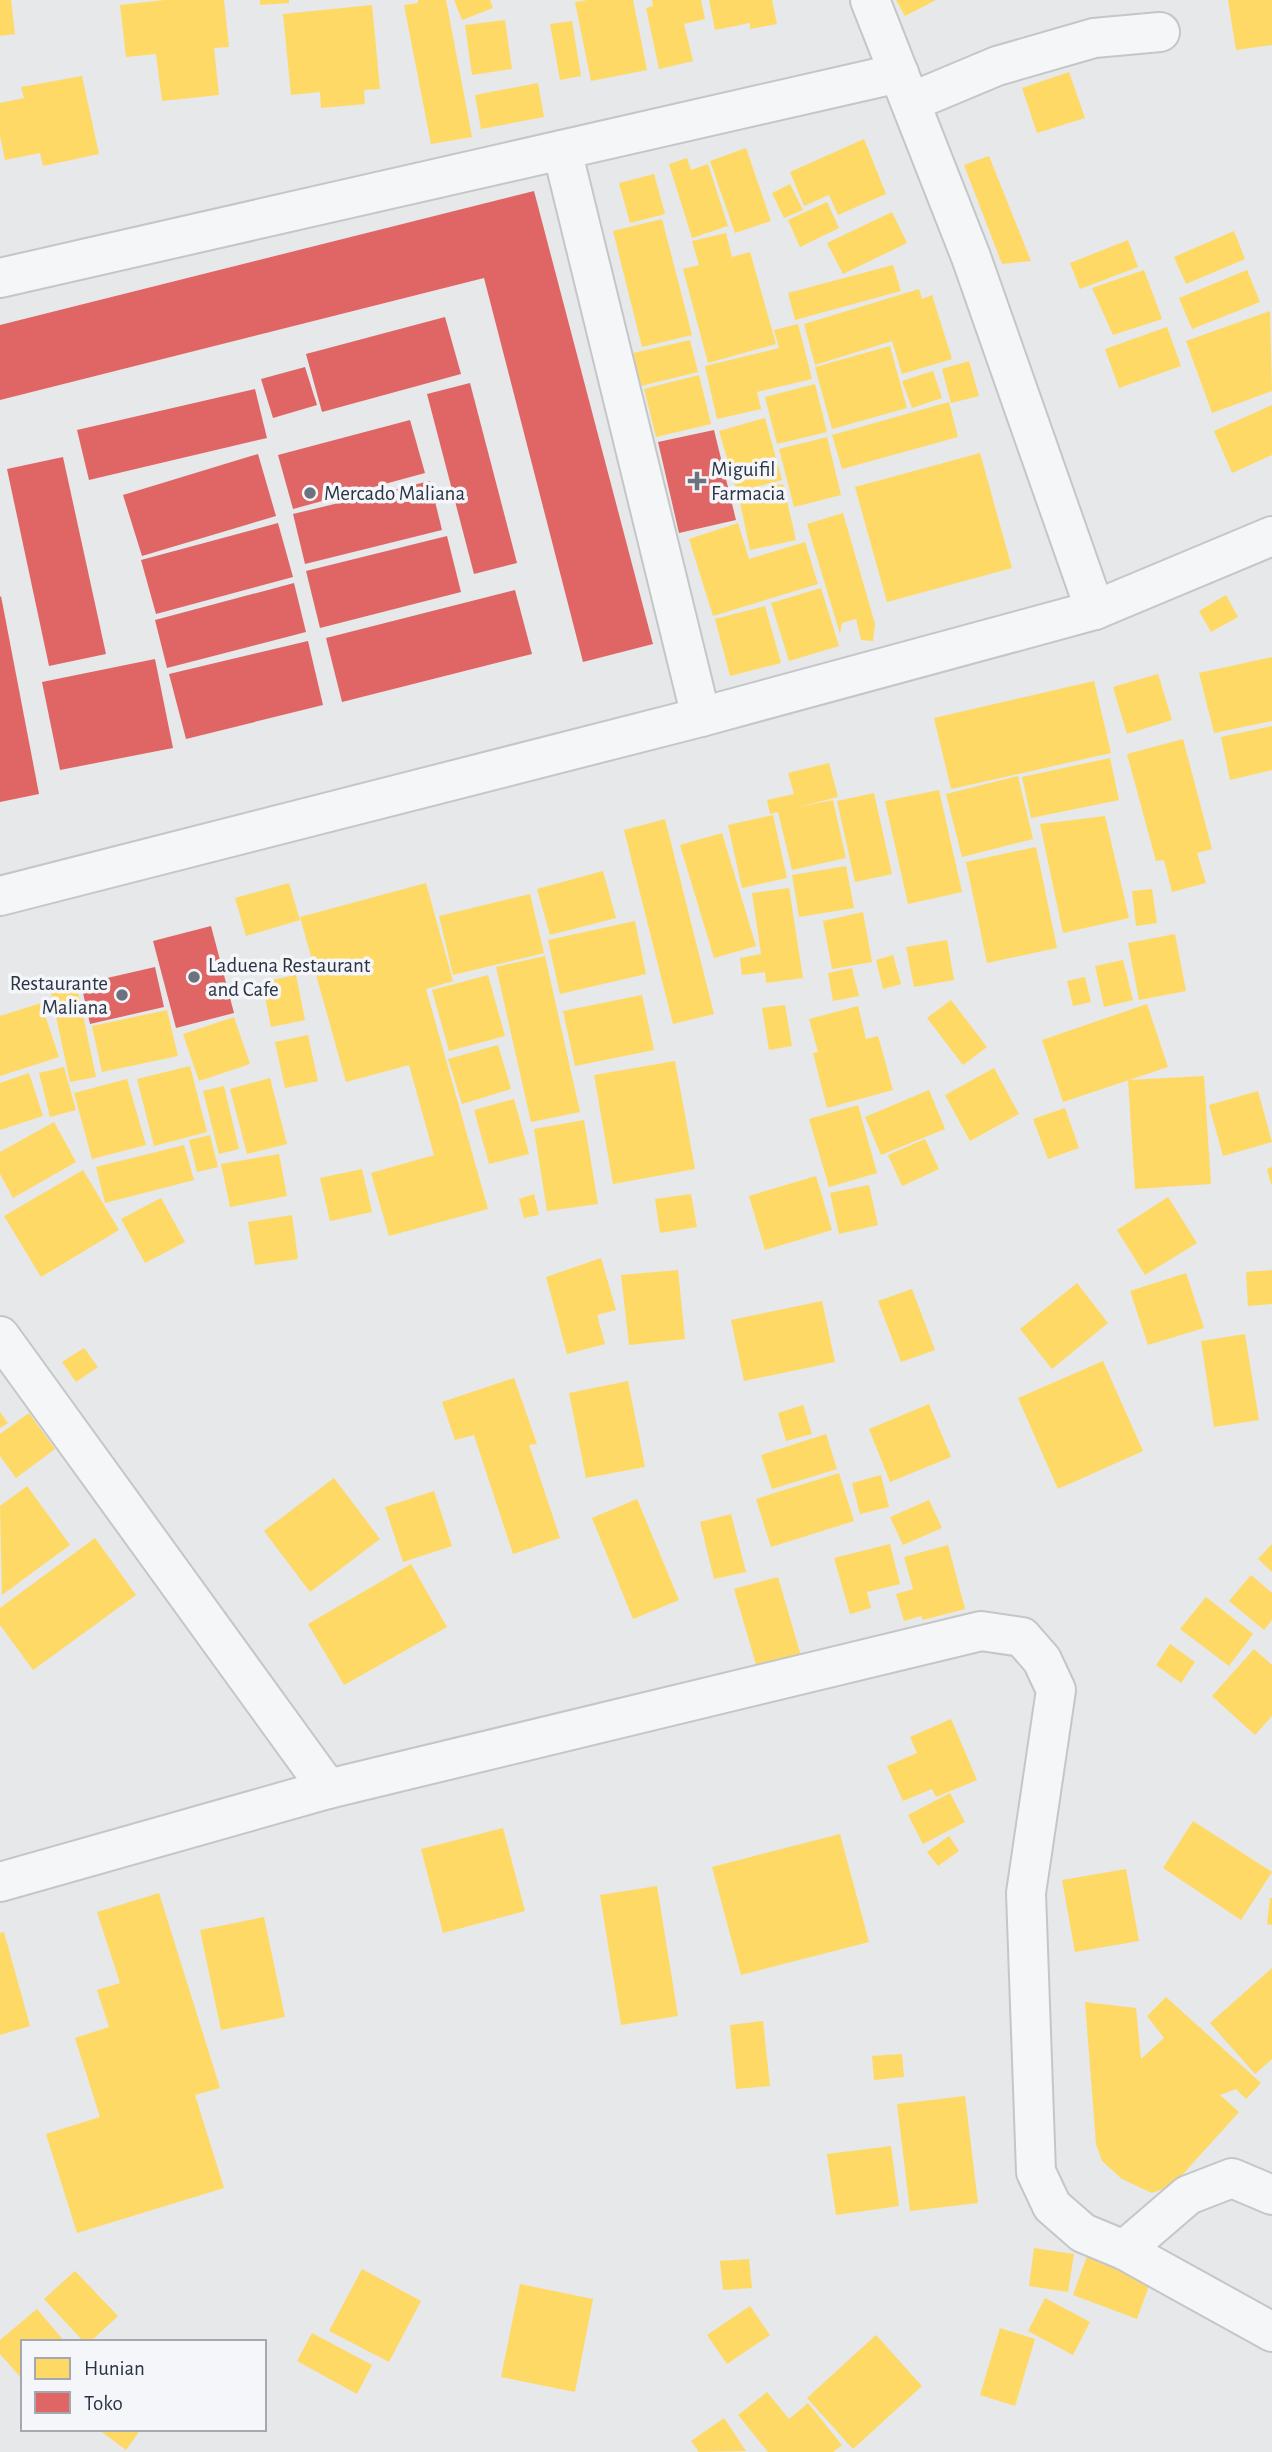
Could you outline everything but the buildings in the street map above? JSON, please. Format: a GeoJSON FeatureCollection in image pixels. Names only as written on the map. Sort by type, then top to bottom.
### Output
{"type":"FeatureCollection","features":[{"type":"Feature","properties":{"kind":"street"},"geometry":{"type":"LineString","coordinates":[[870,0],[971,257],[1096,610]]}},
{"type":"Feature","properties":{"kind":"street"},"geometry":{"type":"LineString","coordinates":[[0,278],[562,149],[905,87],[997,66],[1094,38],[1160,32]]}},
{"type":"Feature","properties":{"kind":"street"},"geometry":{"type":"LineString","coordinates":[[562,149],[701,717]]}},
{"type":"Feature","properties":{"kind":"street"},"geometry":{"type":"LineString","coordinates":[[0,896],[701,717],[1096,610],[1272,536]]}},
{"type":"Feature","properties":{"kind":"street"},"geometry":{"type":"LineString","coordinates":[[0,1336],[328,1789]]}},
{"type":"Feature","properties":{"kind":"street"},"geometry":{"type":"LineString","coordinates":[[0,1882],[328,1789],[981,1631],[1022,1637],[1042,1660],[1056,1690],[1026,1893],[1036,2172],[1052,2206],[1083,2233],[1124,2250],[1272,2332]]}},
{"type":"Feature","properties":{"kind":"street"},"geometry":{"type":"LineString","coordinates":[[1124,2250],[1188,2194],[1232,2178],[1272,2195]]}},
{"type":"Feature","properties":{"kind":"place","name":"Miguifil Farmacia"},"geometry":{"type":"Point","coordinates":[697,481]}},
{"type":"Feature","properties":{"kind":"place","name":"Mercado Maliana"},"geometry":{"type":"Point","coordinates":[310,493]}},
{"type":"Feature","properties":{"kind":"place","name":"Laduena Restaurant and Cafe"},"geometry":{"type":"Point","coordinates":[194,977]}},
{"type":"Feature","properties":{"kind":"place","name":"Restaurante Maliana"},"geometry":{"type":"Point","coordinates":[122,995]}}]}
